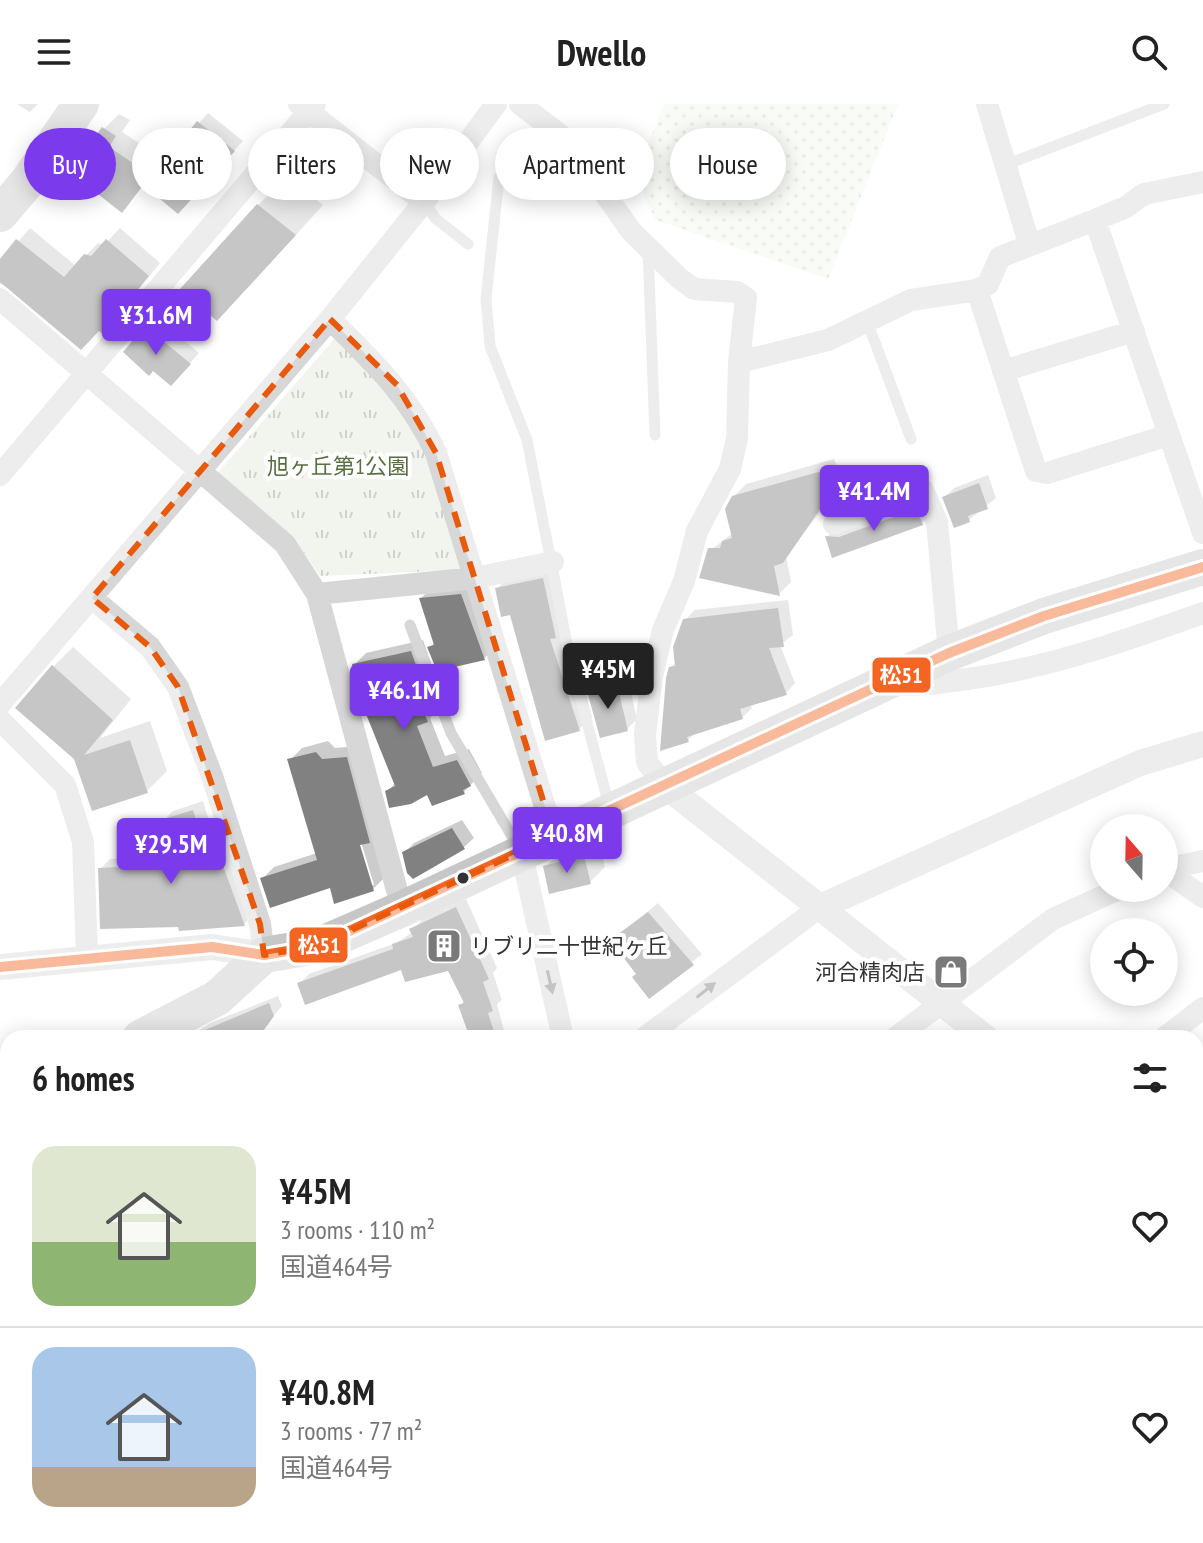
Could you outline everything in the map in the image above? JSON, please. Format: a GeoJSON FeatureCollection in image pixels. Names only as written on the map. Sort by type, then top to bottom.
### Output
{"type":"FeatureCollection","features":[{"type":"Feature","properties":{"kind":"highway"},"geometry":{"type":"LineString","coordinates":[[0,214],[28,181],[81,104]]}},
{"type":"Feature","properties":{"kind":"highway"},"geometry":{"type":"LineString","coordinates":[[155,1030],[217,998],[264,955],[317,946],[402,909],[663,784],[949,653],[1044,616],[1203,567]]}},
{"type":"Feature","properties":{"kind":"street"},"geometry":{"type":"LineString","coordinates":[[0,704],[330,319],[424,202],[496,104]]}},
{"type":"Feature","properties":{"kind":"street"},"geometry":{"type":"LineString","coordinates":[[520,104],[568,141],[631,231],[694,289],[737,292],[746,298],[739,362],[737,438],[730,469],[697,531],[652,676],[645,734],[647,762],[663,784],[976,1030]]}},
{"type":"Feature","properties":{"kind":"street"},"geometry":{"type":"LineString","coordinates":[[987,104],[1029,243]]}},
{"type":"Feature","properties":{"kind":"street"},"geometry":{"type":"LineString","coordinates":[[0,475],[308,107],[424,202]]}},
{"type":"Feature","properties":{"kind":"street"},"geometry":{"type":"LineString","coordinates":[[739,362],[828,340],[911,300],[977,290],[988,284],[1000,257],[1029,243],[1126,207],[1144,194],[1203,183]]}},
{"type":"Feature","properties":{"kind":"street"},"geometry":{"type":"LineString","coordinates":[[1095,220],[1203,533]]}},
{"type":"Feature","properties":{"kind":"street"},"geometry":{"type":"LineString","coordinates":[[977,290],[1036,471],[1047,473],[1169,435]]}},
{"type":"Feature","properties":{"kind":"street"},"geometry":{"type":"LineString","coordinates":[[0,299],[285,544],[317,594],[402,909]]}},
{"type":"Feature","properties":{"kind":"street"},"geometry":{"type":"LineString","coordinates":[[330,319],[397,385],[420,419],[436,453],[554,836]]}},
{"type":"Feature","properties":{"kind":"street"},"geometry":{"type":"LineString","coordinates":[[1003,371],[1134,331]]}},
{"type":"Feature","properties":{"kind":"street"},"geometry":{"type":"LineString","coordinates":[[834,524],[923,490],[937,522],[949,653]]}},
{"type":"Feature","properties":{"kind":"street"},"geometry":{"type":"LineString","coordinates":[[317,594],[475,578],[553,562]]}},
{"type":"Feature","properties":{"kind":"street"},"geometry":{"type":"LineString","coordinates":[[0,967],[212,947],[264,955],[260,924],[178,687],[150,647],[92,598]]}},
{"type":"Feature","properties":{"kind":"street"},"geometry":{"type":"LineString","coordinates":[[881,683],[911,687],[1080,657],[1203,613]]}},
{"type":"Feature","properties":{"kind":"street"},"geometry":{"type":"LineString","coordinates":[[0,720],[65,785],[83,842],[87,957]]}},
{"type":"Feature","properties":{"kind":"street"},"geometry":{"type":"LineString","coordinates":[[655,1030],[820,907],[1140,763],[1203,744]]}},
{"type":"Feature","properties":{"kind":"street"},"geometry":{"type":"LineString","coordinates":[[521,851],[561,1030]]}},
{"type":"Feature","properties":{"kind":"street"},"geometry":{"type":"LineString","coordinates":[[1178,867],[1203,861]]}},
{"type":"Feature","properties":{"kind":"street"},"geometry":{"type":"LineString","coordinates":[[1178,880],[1203,897]]}},
{"type":"Feature","properties":{"kind":"street"},"geometry":{"type":"LineString","coordinates":[[905,1030],[1053,919],[1090,902]]}},
{"type":"Feature","properties":{"kind":"street"},"geometry":{"type":"LineString","coordinates":[[1174,1030],[1203,1008]]}},
{"type":"Feature","properties":{"kind":"lane"},"geometry":{"type":"LineString","coordinates":[[1005,165],[1164,104]]}},
{"type":"Feature","properties":{"kind":"lane"},"geometry":{"type":"LineString","coordinates":[[497,200],[486,299],[490,346],[527,440],[580,704],[610,809]]}},
{"type":"Feature","properties":{"kind":"lane"},"geometry":{"type":"LineString","coordinates":[[424,202],[436,219],[468,244]]}},
{"type":"Feature","properties":{"kind":"lane"},"geometry":{"type":"LineString","coordinates":[[648,249],[655,435]]}},
{"type":"Feature","properties":{"kind":"lane"},"geometry":{"type":"LineString","coordinates":[[867,321],[911,439]]}},
{"type":"Feature","properties":{"kind":"lane"},"geometry":{"type":"LineString","coordinates":[[410,625],[451,733],[521,851]]}},
{"type":"Feature","properties":{"kind":"highlighted area"},"geometry":{"type":"Polygon","coordinates":[[[330,319],[397,385],[436,453],[554,836],[317,946],[264,955],[260,924],[178,687],[150,647],[92,598],[330,319]]]}},
{"type":"Feature","properties":{"kind":"green space"},"geometry":{"type":"Polygon","coordinates":[[[664,104],[898,104],[828,279],[656,220],[646,200],[654,200],[654,130],[664,104]]]}},
{"type":"Feature","properties":{"kind":"green space","name":"旭ヶ丘第1公園"},"geometry":{"type":"Polygon","coordinates":[[[336,337],[390,390],[418,431],[464,563],[460,570],[320,576],[298,544],[216,475],[336,337]]]}},
{"type":"Feature","properties":{"kind":"building"},"geometry":{"type":"Polygon","coordinates":[[[197,121],[206,128],[191,128],[197,121]]]}},
{"type":"Feature","properties":{"kind":"building"},"geometry":{"type":"Polygon","coordinates":[[[116,152],[132,162],[132,200],[122,213],[106,200],[116,200],[116,152]]]}},
{"type":"Feature","properties":{"kind":"building"},"geometry":{"type":"Polygon","coordinates":[[[161,200],[191,200],[178,214],[161,200]]]}},
{"type":"Feature","properties":{"kind":"building"},"geometry":{"type":"Polygon","coordinates":[[[257,204],[296,235],[217,321],[180,289],[257,204]]]}},
{"type":"Feature","properties":{"kind":"building"},"geometry":{"type":"Polygon","coordinates":[[[16,239],[64,277],[84,254],[91,256],[106,239],[149,276],[102,333],[99,331],[81,350],[0,282],[0,259],[16,239]]]}},
{"type":"Feature","properties":{"kind":"building"},"geometry":{"type":"Polygon","coordinates":[[[145,326],[191,364],[171,386],[153,371],[149,376],[123,352],[145,326]]]}},
{"type":"Feature","properties":{"kind":"building"},"geometry":{"type":"Polygon","coordinates":[[[822,471],[827,474],[832,495],[823,498],[825,502],[783,563],[774,566],[780,596],[699,578],[708,548],[720,548],[722,541],[732,538],[725,509],[732,496],[822,471]]]}},
{"type":"Feature","properties":{"kind":"building"},"geometry":{"type":"Polygon","coordinates":[[[979,483],[988,509],[968,516],[970,522],[954,528],[942,497],[979,483]]]}},
{"type":"Feature","properties":{"kind":"building"},"geometry":{"type":"Polygon","coordinates":[[[916,509],[923,525],[832,558],[825,536],[839,537],[916,509]]]}},
{"type":"Feature","properties":{"kind":"building"},"geometry":{"type":"Polygon","coordinates":[[[543,578],[556,638],[550,639],[580,731],[545,741],[510,615],[501,617],[495,588],[543,578]]]}},
{"type":"Feature","properties":{"kind":"building"},"geometry":{"type":"Polygon","coordinates":[[[461,594],[485,660],[437,671],[427,647],[434,645],[419,598],[461,594]]]}},
{"type":"Feature","properties":{"kind":"building"},"geometry":{"type":"Polygon","coordinates":[[[778,608],[784,647],[769,648],[787,695],[740,709],[743,719],[687,737],[689,742],[660,751],[666,678],[669,667],[675,666],[673,647],[683,619],[778,608]]]}},
{"type":"Feature","properties":{"kind":"building"},"geometry":{"type":"Polygon","coordinates":[[[411,651],[420,676],[418,681],[411,683],[428,722],[417,726],[433,767],[457,760],[471,786],[463,790],[465,794],[432,806],[427,795],[411,804],[389,808],[385,791],[395,786],[358,694],[352,664],[411,651]]]}},
{"type":"Feature","properties":{"kind":"building"},"geometry":{"type":"Polygon","coordinates":[[[52,665],[113,720],[84,755],[130,740],[148,793],[92,811],[74,759],[15,708],[52,665]]]}},
{"type":"Feature","properties":{"kind":"building"},"geometry":{"type":"Polygon","coordinates":[[[617,684],[628,731],[600,738],[587,691],[617,684]]]}},
{"type":"Feature","properties":{"kind":"building"},"geometry":{"type":"Polygon","coordinates":[[[316,752],[322,759],[347,757],[370,843],[360,845],[374,891],[334,904],[330,888],[270,908],[260,878],[317,860],[287,759],[316,752]]]}},
{"type":"Feature","properties":{"kind":"building"},"geometry":{"type":"Polygon","coordinates":[[[193,810],[200,833],[207,831],[213,853],[218,852],[245,926],[179,931],[178,927],[100,929],[98,868],[168,865],[161,820],[193,810]]]}},
{"type":"Feature","properties":{"kind":"building"},"geometry":{"type":"Polygon","coordinates":[[[452,828],[465,849],[413,879],[407,873],[402,852],[452,828]]]}},
{"type":"Feature","properties":{"kind":"building"},"geometry":{"type":"Polygon","coordinates":[[[584,856],[591,884],[549,894],[543,866],[584,856]]]}},
{"type":"Feature","properties":{"kind":"building"},"geometry":{"type":"Polygon","coordinates":[[[456,907],[489,979],[483,982],[493,1011],[488,1013],[493,1030],[467,1030],[458,1005],[464,1003],[448,971],[405,982],[401,970],[305,1005],[297,983],[393,949],[392,944],[413,937],[409,929],[456,907]]]}},
{"type":"Feature","properties":{"kind":"building"},"geometry":{"type":"Polygon","coordinates":[[[648,912],[694,965],[649,999],[632,977],[636,974],[610,940],[648,912]]]}},
{"type":"Feature","properties":{"kind":"building"},"geometry":{"type":"Polygon","coordinates":[[[269,1003],[274,1016],[264,1030],[205,1030],[269,1003]]]}},
{"type":"Feature","properties":{"kind":"transit line","name":"松51"},"geometry":{"type":"LineString","coordinates":[[0,967],[212,947],[264,955],[317,946],[949,653],[1044,616],[1203,567]]}},
{"type":"Feature","properties":{"kind":"place","name":"リブリ二十世紀ヶ丘"},"geometry":{"type":"Point","coordinates":[444,946]}},
{"type":"Feature","properties":{"kind":"place","name":"河合精肉店"},"geometry":{"type":"Point","coordinates":[951,972]}}]}
